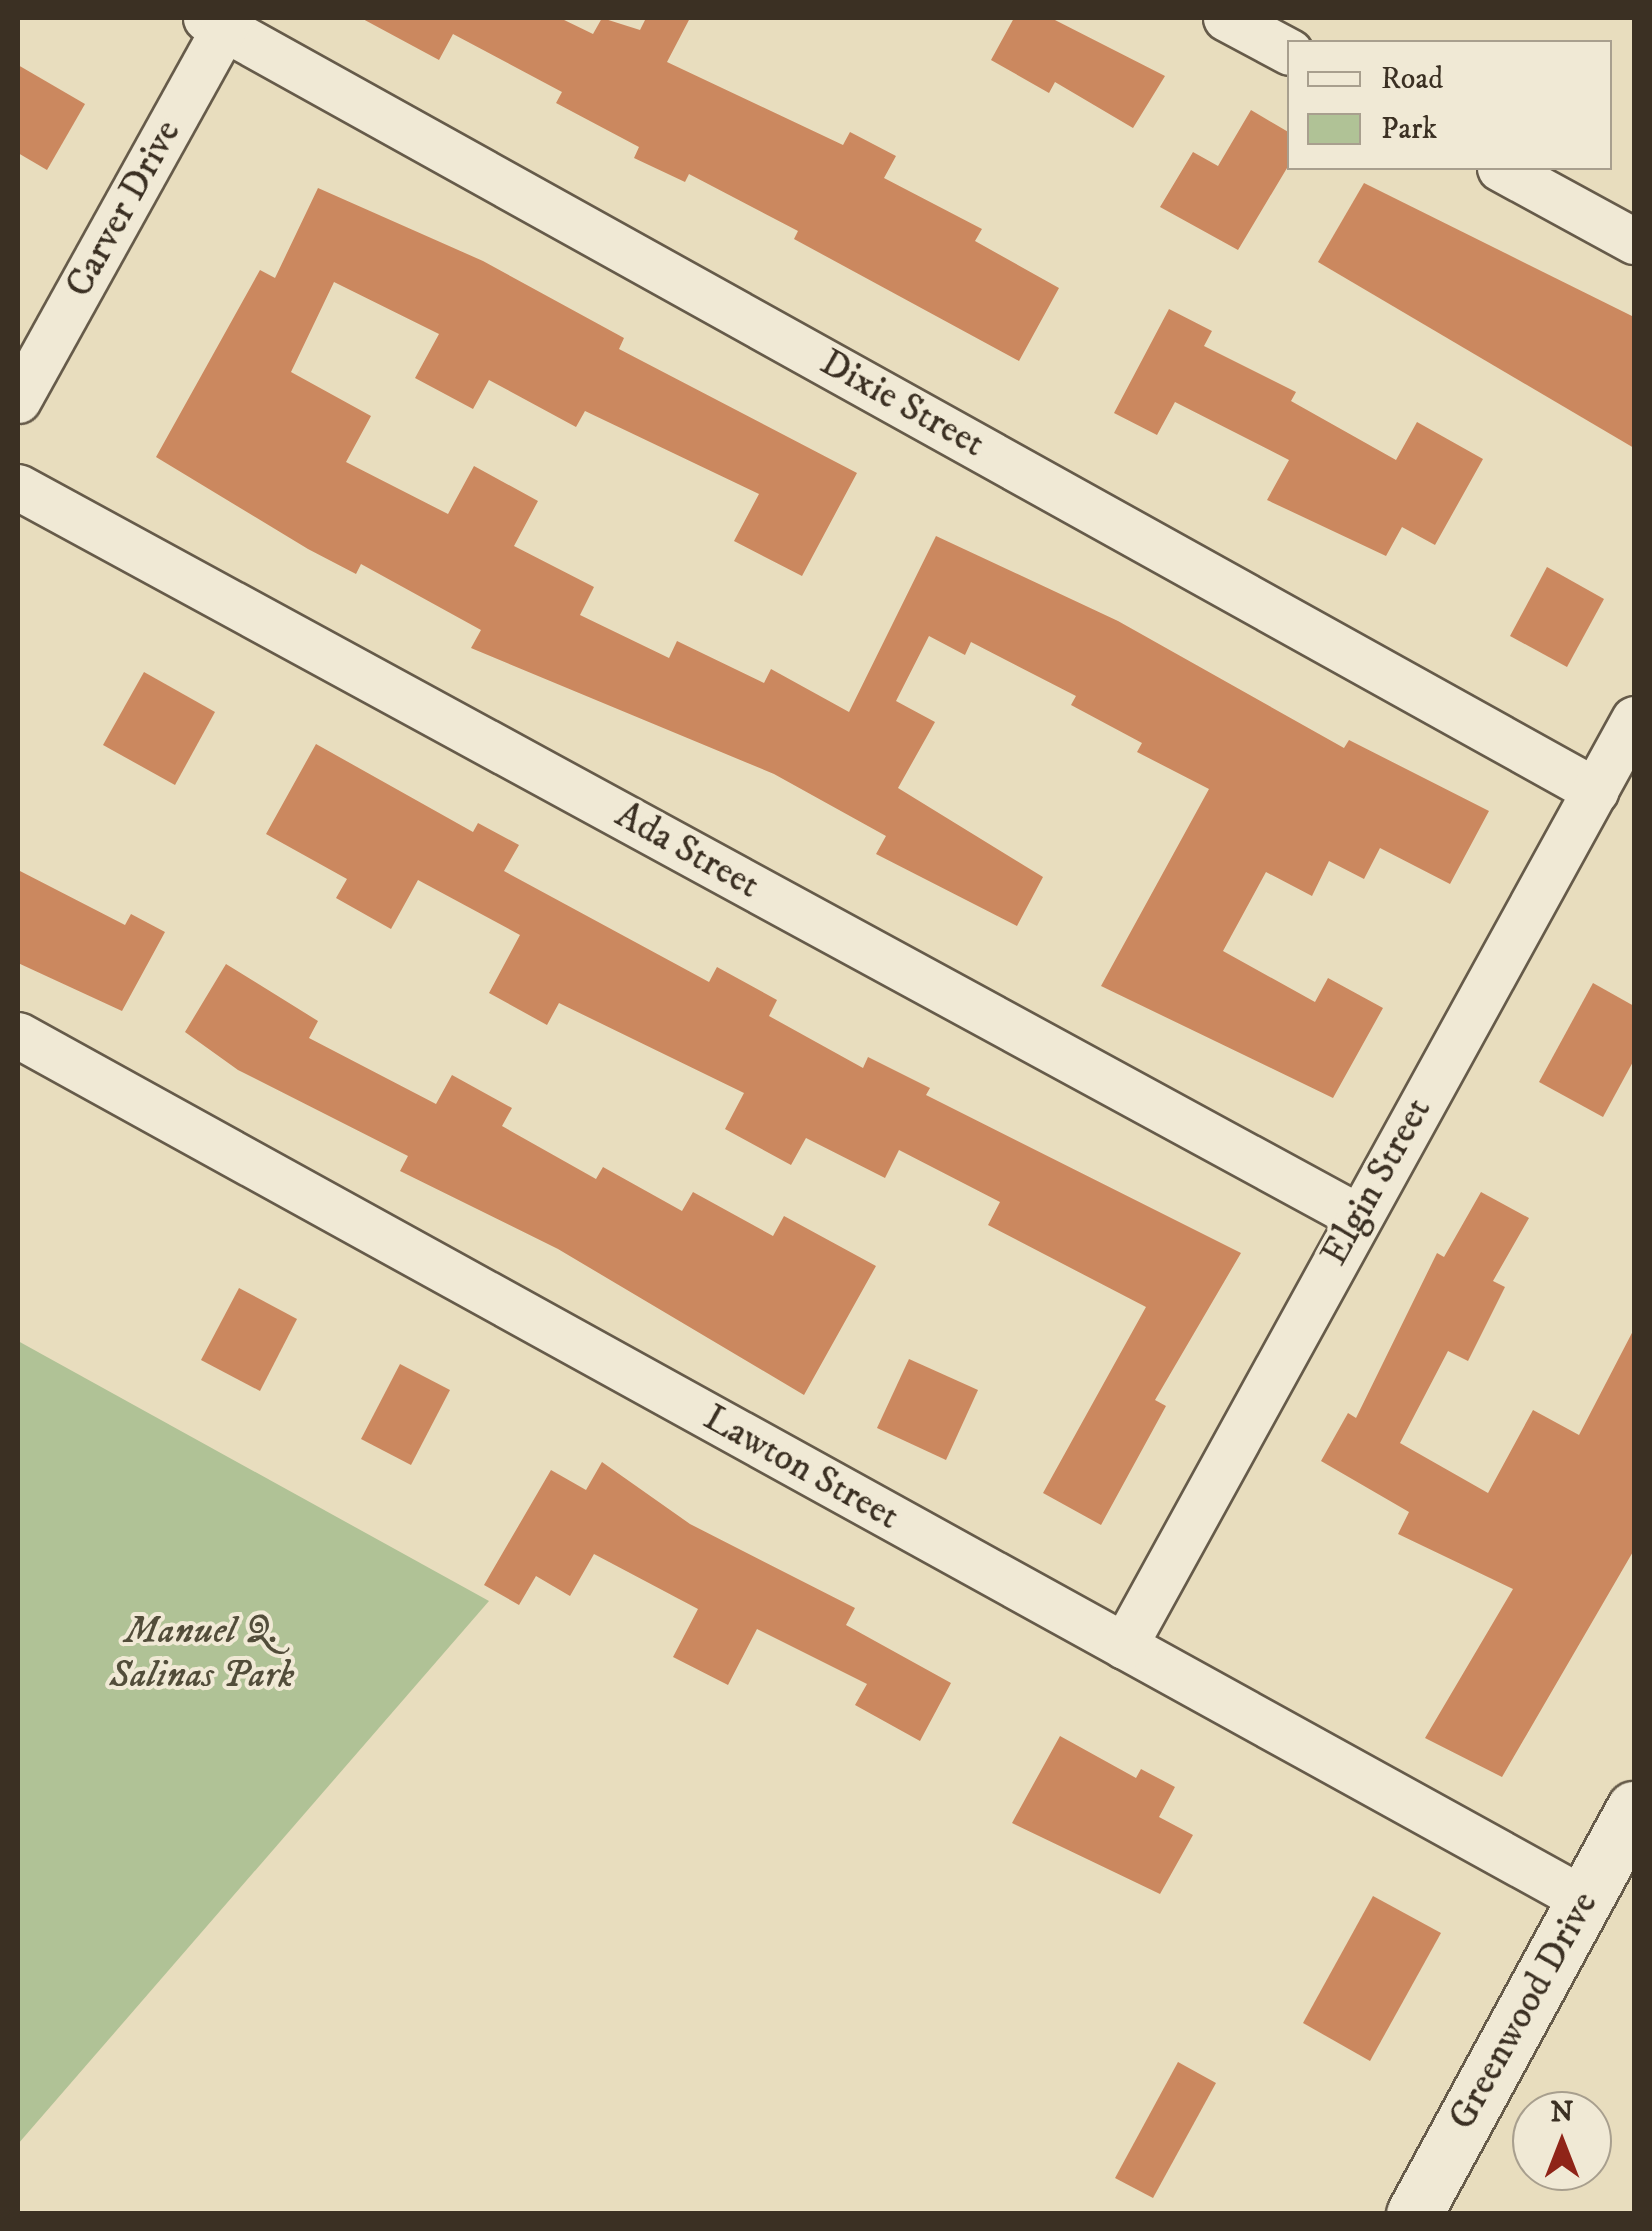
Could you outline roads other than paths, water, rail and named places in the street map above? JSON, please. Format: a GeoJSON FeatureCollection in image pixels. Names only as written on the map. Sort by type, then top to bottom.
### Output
{"type":"FeatureCollection","features":[{"type":"Feature","properties":{"kind":"main road","name":"Greenwood Drive"},"geometry":{"type":"LineString","coordinates":[[1414,2214],[1634,1809]]}},
{"type":"Feature","properties":{"kind":"street"},"geometry":{"type":"LineString","coordinates":[[1226,18],[1287,50]]}},
{"type":"Feature","properties":{"kind":"street","name":"Carver Drive"},"geometry":{"type":"LineString","coordinates":[[18,400],[220,21]]}},
{"type":"Feature","properties":{"kind":"street","name":"Dixie Street"},"geometry":{"type":"LineString","coordinates":[[220,21],[1596,792]]}},
{"type":"Feature","properties":{"kind":"street"},"geometry":{"type":"LineString","coordinates":[[1504,170],[1634,241]]}},
{"type":"Feature","properties":{"kind":"street","name":"Ada Street"},"geometry":{"type":"LineString","coordinates":[[18,487],[1358,1216]]}},
{"type":"Feature","properties":{"kind":"street","name":"Elgin Street"},"geometry":{"type":"LineString","coordinates":[[1124,1646],[1634,720]]}},
{"type":"Feature","properties":{"kind":"street","name":"Lawton Street"},"geometry":{"type":"LineString","coordinates":[[18,1035],[1585,1900]]}},
{"type":"Feature","properties":{"kind":"park label","name":"Manuel Q. Salinas Park"},"geometry":{"type":"Point","coordinates":[202,1654]}}]}
